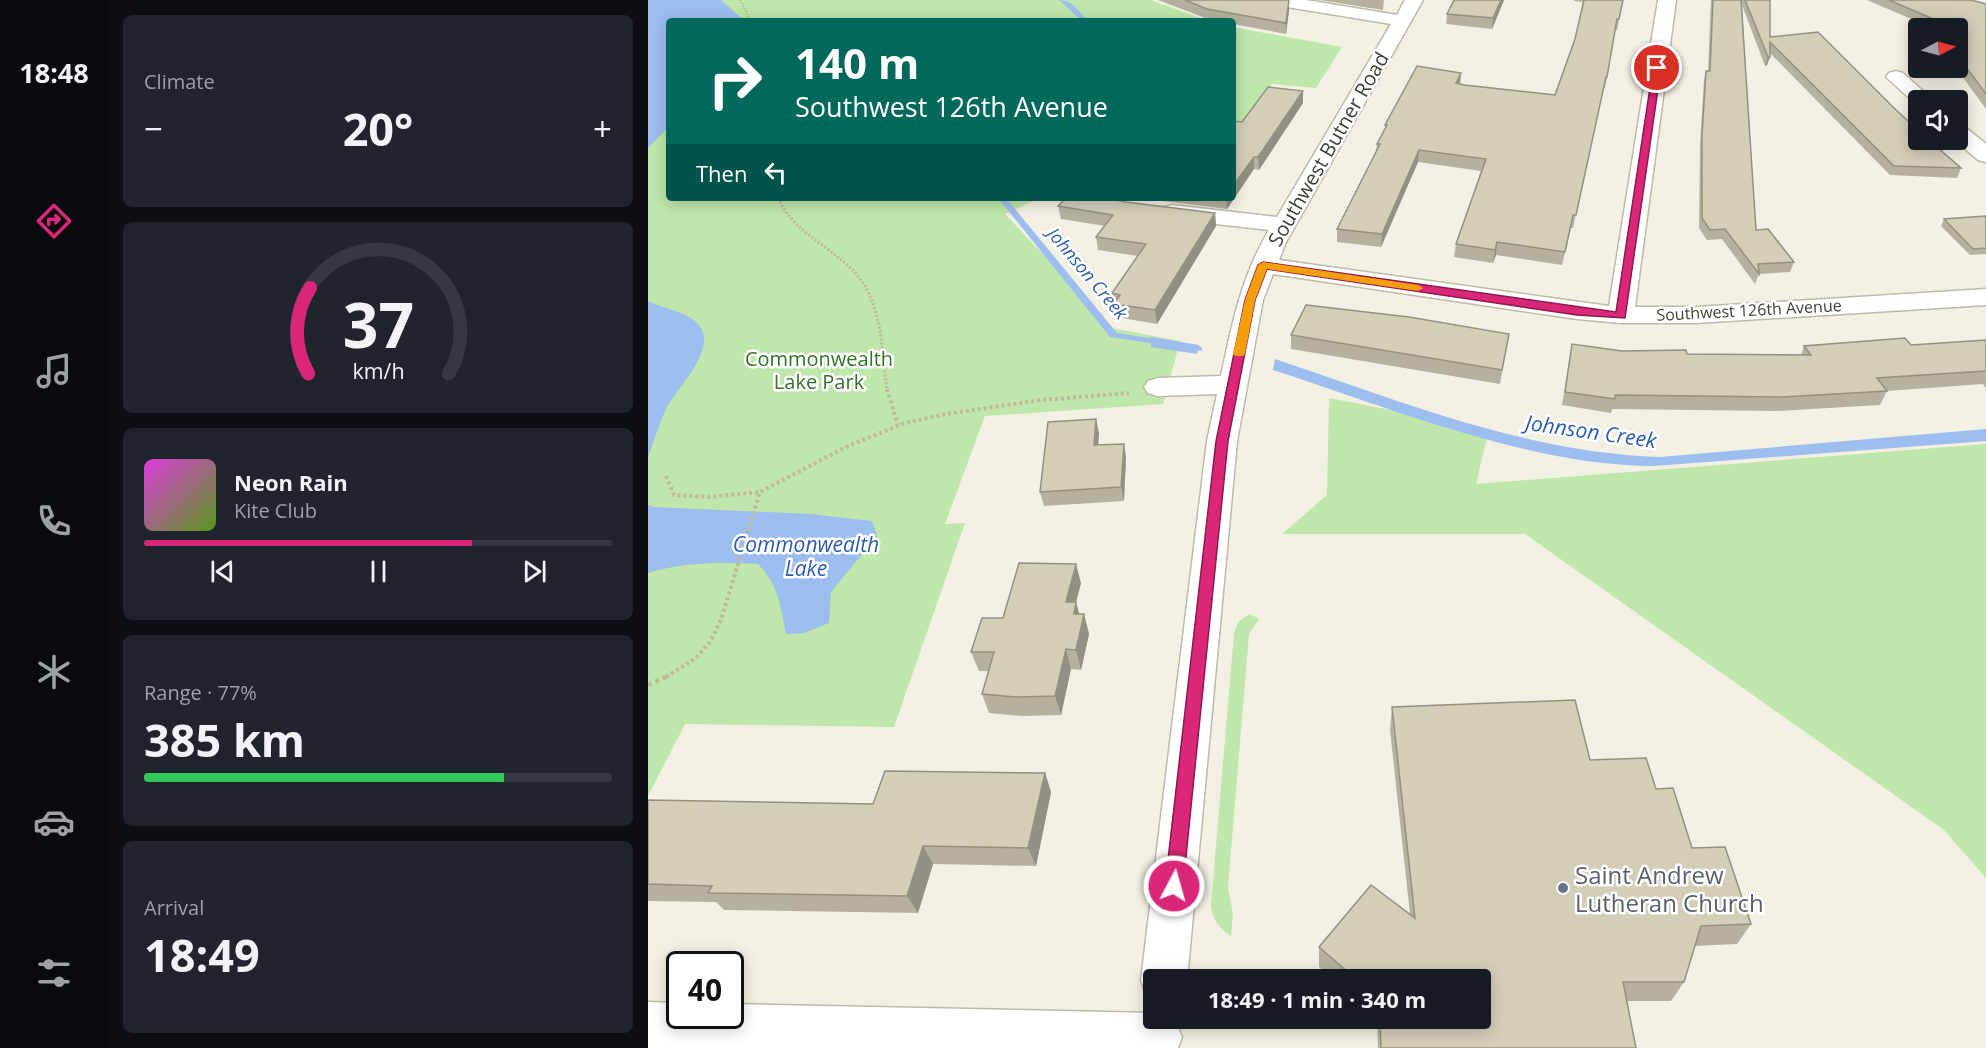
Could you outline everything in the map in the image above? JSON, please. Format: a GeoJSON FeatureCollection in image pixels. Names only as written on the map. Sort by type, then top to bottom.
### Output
{"type":"FeatureCollection","features":[{"type":"Feature","properties":{"kind":"street"},"geometry":{"type":"LineString","coordinates":[[1275,0],[1402,21]]}},
{"type":"Feature","properties":{"kind":"street","name":"Southwest Butner Road"},"geometry":{"type":"LineString","coordinates":[[1165,969],[1222,441],[1250,300],[1263,265],[1283,225],[1414,0]]}},
{"type":"Feature","properties":{"kind":"street"},"geometry":{"type":"LineString","coordinates":[[1621,315],[1667,0]]}},
{"type":"Feature","properties":{"kind":"street"},"geometry":{"type":"LineString","coordinates":[[1896,77],[1911,90]]}},
{"type":"Feature","properties":{"kind":"street"},"geometry":{"type":"LineString","coordinates":[[1968,139],[1986,155]]}},
{"type":"Feature","properties":{"kind":"street"},"geometry":{"type":"LineString","coordinates":[[1150,209],[1283,225]]}},
{"type":"Feature","properties":{"kind":"street","name":"Southwest 126th Avenue"},"geometry":{"type":"LineString","coordinates":[[1263,265],[1577,311],[1621,315],[1696,315],[1986,297]]}},
{"type":"Feature","properties":{"kind":"street"},"geometry":{"type":"LineString","coordinates":[[1158,387],[1233,385]]}},
{"type":"Feature","properties":{"kind":"street"},"geometry":{"type":"LineString","coordinates":[[648,1026],[1158,1035]]}},
{"type":"Feature","properties":{"kind":"path"},"geometry":{"type":"LineString","coordinates":[[740,0],[749,17],[745,18]]}},
{"type":"Feature","properties":{"kind":"path"},"geometry":{"type":"LineString","coordinates":[[780,201],[788,217],[827,246],[861,279],[877,316],[889,396],[898,425]]}},
{"type":"Feature","properties":{"kind":"path"},"geometry":{"type":"LineString","coordinates":[[666,476],[674,495],[708,497],[760,492],[855,443],[898,425],[956,412],[1092,393],[1146,394],[1158,387]]}},
{"type":"Feature","properties":{"kind":"path"},"geometry":{"type":"LineString","coordinates":[[648,685],[677,672],[696,658],[710,642],[721,620],[760,492]]}},
{"type":"Feature","properties":{"kind":"green space","name":"Commonwealth Lake Park"},"geometry":{"type":"Polygon","coordinates":[[[648,0],[1150,0],[1201,18],[666,18],[666,201],[1033,201],[1005,214],[1112,328],[1180,341],[1163,404],[985,416],[945,524],[965,523],[894,727],[685,724],[648,796],[648,0]]]}},
{"type":"Feature","properties":{"kind":"green space"},"geometry":{"type":"Polygon","coordinates":[[[1236,28],[1342,47],[1316,88],[1272,84],[1236,128],[1236,28]]]}},
{"type":"Feature","properties":{"kind":"green space"},"geometry":{"type":"Polygon","coordinates":[[[1329,398],[1489,429],[1476,484],[1986,444],[1986,878],[1944,830],[1525,534],[1282,534],[1327,495],[1329,398]]]}},
{"type":"Feature","properties":{"kind":"green space"},"geometry":{"type":"Polygon","coordinates":[[[1250,614],[1259,619],[1249,634],[1228,887],[1233,914],[1231,936],[1217,923],[1211,905],[1234,633],[1239,621],[1250,614]]]}},
{"type":"Feature","properties":{"kind":"water"},"geometry":{"type":"Polygon","coordinates":[[[648,0],[721,0],[740,18],[666,18],[666,129],[648,148],[648,0]]]}},
{"type":"Feature","properties":{"kind":"water"},"geometry":{"type":"Polygon","coordinates":[[[648,301],[691,318],[701,328],[704,338],[699,359],[666,409],[648,457],[648,301]]]}},
{"type":"Feature","properties":{"kind":"water"},"geometry":{"type":"Polygon","coordinates":[[[1151,337],[1199,345],[1197,354],[1151,347],[1151,337]]]}},
{"type":"Feature","properties":{"kind":"water"},"geometry":{"type":"Polygon","coordinates":[[[1275,359],[1464,422],[1561,446],[1610,453],[1660,457],[1986,429],[1986,441],[1654,466],[1607,463],[1510,446],[1413,417],[1273,370],[1275,359]]]}},
{"type":"Feature","properties":{"kind":"water","name":"Commonwealth Lake"},"geometry":{"type":"Polygon","coordinates":[[[648,505],[810,514],[872,521],[877,536],[831,592],[829,623],[804,633],[786,634],[775,588],[758,564],[702,564],[661,569],[648,573],[648,505]]]}},
{"type":"Feature","properties":{"kind":"building"},"geometry":{"type":"Polygon","coordinates":[[[1185,0],[1289,0],[1286,23],[1207,9],[1185,0]]]}},
{"type":"Feature","properties":{"kind":"building"},"geometry":{"type":"Polygon","coordinates":[[[1454,0],[1501,0],[1493,18],[1447,14],[1454,0]]]}},
{"type":"Feature","properties":{"kind":"building"},"geometry":{"type":"Polygon","coordinates":[[[1584,0],[1623,0],[1619,19],[1617,19],[1607,77],[1576,215],[1573,215],[1565,252],[1497,242],[1495,250],[1456,244],[1486,159],[1419,150],[1382,234],[1337,229],[1380,144],[1377,144],[1387,125],[1385,125],[1417,66],[1461,73],[1456,83],[1464,85],[1555,95],[1575,39],[1584,0]]]}},
{"type":"Feature","properties":{"kind":"building"},"geometry":{"type":"Polygon","coordinates":[[[1713,0],[1741,0],[1756,230],[1768,229],[1794,262],[1758,264],[1759,274],[1725,229],[1710,230],[1702,218],[1702,135],[1706,71],[1710,71],[1713,0]]]}},
{"type":"Feature","properties":{"kind":"building"},"geometry":{"type":"Polygon","coordinates":[[[1745,0],[1770,0],[1770,37],[1818,32],[1908,121],[1908,150],[1940,150],[1961,168],[1894,166],[1770,42],[1770,57],[1768,57],[1745,0]]]}},
{"type":"Feature","properties":{"kind":"building"},"geometry":{"type":"Polygon","coordinates":[[[1889,0],[1971,0],[1986,4],[1986,94],[1968,70],[1968,18],[1931,18],[1889,0]]]}},
{"type":"Feature","properties":{"kind":"building"},"geometry":{"type":"Polygon","coordinates":[[[1268,87],[1303,91],[1258,157],[1254,157],[1236,182],[1236,121],[1242,122],[1268,87]]]}},
{"type":"Feature","properties":{"kind":"building"},"geometry":{"type":"Polygon","coordinates":[[[1063,201],[1121,201],[1215,213],[1155,310],[1114,304],[1120,295],[1112,293],[1146,244],[1096,237],[1113,215],[1058,206],[1063,201]]]}},
{"type":"Feature","properties":{"kind":"building"},"geometry":{"type":"Polygon","coordinates":[[[1986,216],[1986,248],[1973,249],[1944,219],[1986,216]]]}},
{"type":"Feature","properties":{"kind":"building"},"geometry":{"type":"Polygon","coordinates":[[[1306,305],[1409,317],[1509,334],[1502,370],[1291,335],[1306,305]]]}},
{"type":"Feature","properties":{"kind":"building"},"geometry":{"type":"Polygon","coordinates":[[[1905,338],[1911,345],[1986,340],[1986,371],[1877,378],[1887,391],[1782,397],[1615,395],[1615,399],[1565,392],[1572,344],[1622,351],[1686,350],[1687,354],[1811,355],[1804,346],[1905,338]]]}},
{"type":"Feature","properties":{"kind":"building"},"geometry":{"type":"Polygon","coordinates":[[[1096,419],[1094,445],[1124,444],[1121,487],[1040,492],[1048,422],[1096,419]]]}},
{"type":"Feature","properties":{"kind":"building"},"geometry":{"type":"Polygon","coordinates":[[[1019,563],[1076,564],[1066,602],[1076,602],[1074,614],[1084,614],[1076,650],[1066,649],[1055,696],[1015,697],[982,694],[994,652],[971,652],[982,618],[1003,618],[1019,563]]]}},
{"type":"Feature","properties":{"kind":"building","name":"Saint Andrew Lutheran Church"},"geometry":{"type":"Polygon","coordinates":[[[1575,700],[1590,760],[1646,758],[1656,789],[1673,788],[1692,848],[1725,847],[1751,924],[1701,926],[1684,982],[1623,982],[1636,1048],[1381,1048],[1380,1029],[1491,1029],[1491,969],[1344,969],[1319,947],[1371,885],[1415,918],[1392,707],[1575,700]]]}},
{"type":"Feature","properties":{"kind":"building"},"geometry":{"type":"Polygon","coordinates":[[[885,771],[1045,773],[1028,848],[923,846],[907,896],[708,893],[712,886],[648,884],[648,800],[873,804],[885,771]]]}},
{"type":"Feature","properties":{"kind":"waterway","name":"Johnson Creek"},"geometry":{"type":"LineString","coordinates":[[1062,0],[1082,18]]}},
{"type":"Feature","properties":{"kind":"waterway","name":"Johnson Creek"},"geometry":{"type":"LineString","coordinates":[[1004,201],[1114,335],[1198,349]]}},
{"type":"Feature","properties":{"kind":"slow traffic"},"geometry":{"type":"LineString","coordinates":[[1239,354],[1250,300],[1263,265],[1418,288]]}},
{"type":"Feature","properties":{"kind":"place","name":"Saint Andrew Lutheran Church"},"geometry":{"type":"Point","coordinates":[1563,888]}},
{"type":"Feature","properties":{"kind":"route"},"geometry":{"type":"LineString","coordinates":[[1174,886],[1222,441],[1250,300],[1263,265],[1577,311],[1621,315],[1657,68]]}}]}
